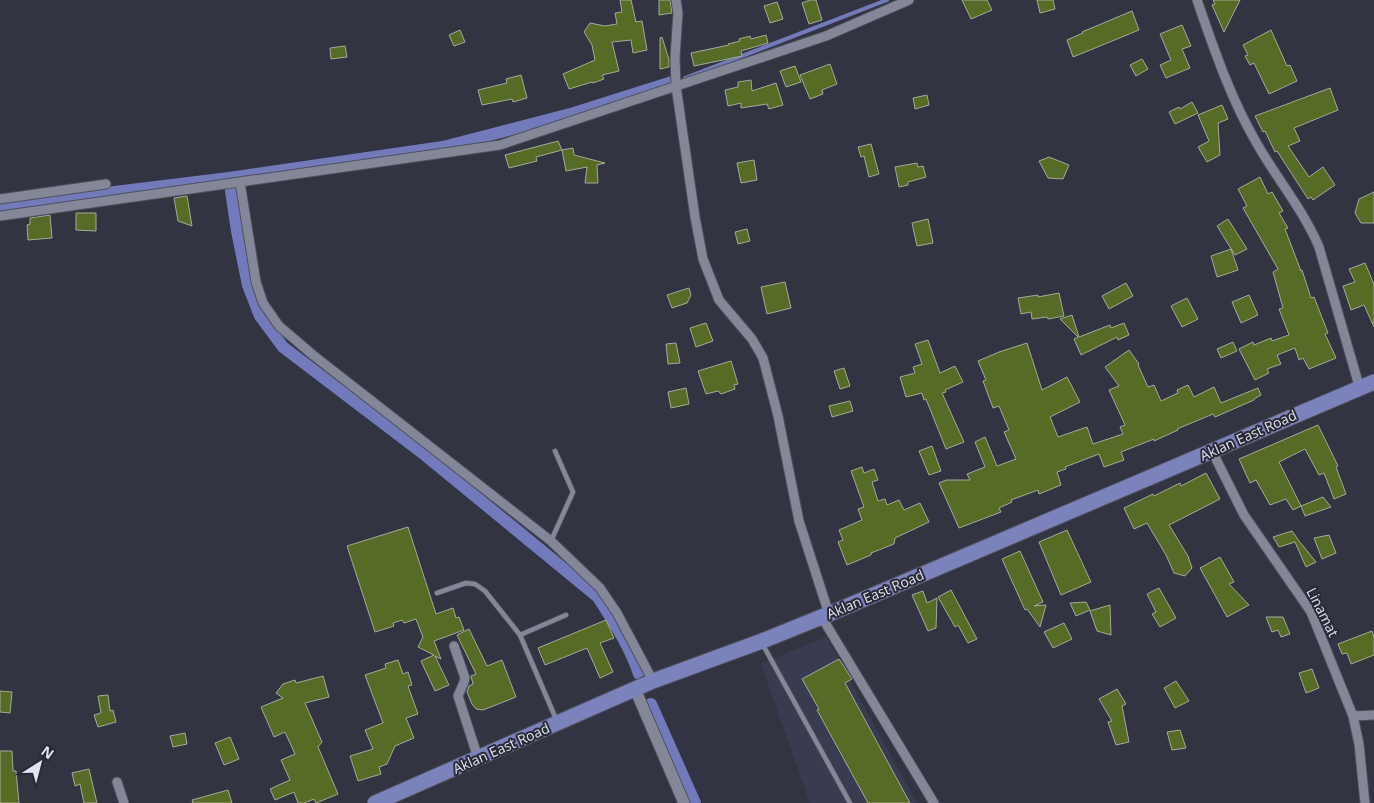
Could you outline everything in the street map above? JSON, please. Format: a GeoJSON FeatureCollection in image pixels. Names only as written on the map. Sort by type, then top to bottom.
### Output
{"type":"FeatureCollection","features":[{"type":"Feature","properties":{"kind":"main road","name":"Aklan East Road"},"geometry":{"type":"LineString","coordinates":[[375,803],[653,681],[762,641],[825,615],[1367,385]]}},
{"type":"Feature","properties":{"kind":"street"},"geometry":{"type":"LineString","coordinates":[[676,0],[678,14],[675,58],[676,86],[703,259],[719,300],[752,339],[763,358],[778,416],[799,521],[825,615],[934,803]]}},
{"type":"Feature","properties":{"kind":"street"},"geometry":{"type":"LineString","coordinates":[[0,216],[500,145],[826,36],[909,0]]}},
{"type":"Feature","properties":{"kind":"street"},"geometry":{"type":"LineString","coordinates":[[1197,0],[1225,80],[1256,142],[1310,226],[1367,385]]}},
{"type":"Feature","properties":{"kind":"street"},"geometry":{"type":"LineString","coordinates":[[240,182],[256,282],[263,303],[279,326],[290,337],[551,541],[608,598],[653,681]]}},
{"type":"Feature","properties":{"kind":"street"},"geometry":{"type":"LineString","coordinates":[[0,199],[106,184]]}},
{"type":"Feature","properties":{"kind":"street","name":"Linamat"},"geometry":{"type":"LineString","coordinates":[[1212,451],[1244,514],[1311,612],[1353,716],[1359,744],[1364,803]]}},
{"type":"Feature","properties":{"kind":"street"},"geometry":{"type":"LineString","coordinates":[[454,646],[465,678],[458,696],[478,758]]}},
{"type":"Feature","properties":{"kind":"street"},"geometry":{"type":"LineString","coordinates":[[635,689],[684,803]]}},
{"type":"Feature","properties":{"kind":"street"},"geometry":{"type":"LineString","coordinates":[[1353,716],[1374,715]]}},
{"type":"Feature","properties":{"kind":"street"},"geometry":{"type":"LineString","coordinates":[[117,782],[124,803]]}},
{"type":"Feature","properties":{"kind":"lane"},"geometry":{"type":"LineString","coordinates":[[551,541],[573,492],[555,451]]}},
{"type":"Feature","properties":{"kind":"lane"},"geometry":{"type":"LineString","coordinates":[[437,593],[466,583],[475,584],[485,591],[520,635],[558,723]]}},
{"type":"Feature","properties":{"kind":"lane"},"geometry":{"type":"LineString","coordinates":[[520,635],[566,615]]}},
{"type":"Feature","properties":{"kind":"lane"},"geometry":{"type":"LineString","coordinates":[[762,641],[850,803]]}},
{"type":"Feature","properties":{"kind":"shaded area"},"geometry":{"type":"Polygon","coordinates":[[[826,637],[917,803],[810,803],[761,664],[826,637]]]}},
{"type":"Feature","properties":{"kind":"building"},"geometry":{"type":"Polygon","coordinates":[[[620,0],[631,0],[636,22],[642,21],[647,50],[633,53],[631,40],[612,42],[619,71],[602,75],[604,79],[593,83],[569,89],[563,74],[595,60],[592,45],[584,32],[590,23],[605,26],[617,24],[615,13],[622,12],[620,0]]]}},
{"type":"Feature","properties":{"kind":"building"},"geometry":{"type":"Polygon","coordinates":[[[659,0],[670,0],[672,13],[659,15],[659,0]]]}},
{"type":"Feature","properties":{"kind":"building"},"geometry":{"type":"Polygon","coordinates":[[[816,0],[822,20],[809,24],[802,3],[816,0]]]}},
{"type":"Feature","properties":{"kind":"building"},"geometry":{"type":"Polygon","coordinates":[[[962,0],[987,0],[992,10],[971,19],[962,0]]]}},
{"type":"Feature","properties":{"kind":"building"},"geometry":{"type":"Polygon","coordinates":[[[1037,0],[1053,0],[1055,9],[1040,13],[1037,0]]]}},
{"type":"Feature","properties":{"kind":"building"},"geometry":{"type":"Polygon","coordinates":[[[1213,0],[1240,0],[1224,32],[1212,5],[1215,4],[1213,0]]]}},
{"type":"Feature","properties":{"kind":"building"},"geometry":{"type":"Polygon","coordinates":[[[777,2],[783,19],[770,23],[764,6],[777,2]]]}},
{"type":"Feature","properties":{"kind":"building"},"geometry":{"type":"Polygon","coordinates":[[[1132,11],[1139,30],[1073,57],[1067,40],[1132,11]]]}},
{"type":"Feature","properties":{"kind":"building"},"geometry":{"type":"Polygon","coordinates":[[[1182,25],[1191,46],[1182,49],[1190,68],[1166,78],[1160,65],[1171,60],[1160,34],[1182,25]]]}},
{"type":"Feature","properties":{"kind":"building"},"geometry":{"type":"Polygon","coordinates":[[[460,30],[465,42],[454,46],[449,35],[460,30]]]}},
{"type":"Feature","properties":{"kind":"building"},"geometry":{"type":"Polygon","coordinates":[[[1271,30],[1287,66],[1290,65],[1297,81],[1269,94],[1254,63],[1250,65],[1245,56],[1248,55],[1243,45],[1271,30]]]}},
{"type":"Feature","properties":{"kind":"building"},"geometry":{"type":"Polygon","coordinates":[[[766,35],[768,43],[741,51],[742,56],[694,66],[691,53],[729,45],[740,41],[739,39],[750,36],[751,39],[766,35]]]}},
{"type":"Feature","properties":{"kind":"building"},"geometry":{"type":"Polygon","coordinates":[[[662,37],[669,60],[669,67],[660,69],[660,38],[662,37]]]}},
{"type":"Feature","properties":{"kind":"building"},"geometry":{"type":"Polygon","coordinates":[[[345,46],[347,57],[331,59],[330,48],[345,46]]]}},
{"type":"Feature","properties":{"kind":"building"},"geometry":{"type":"Polygon","coordinates":[[[1142,59],[1148,69],[1136,76],[1130,65],[1142,59]]]}},
{"type":"Feature","properties":{"kind":"building"},"geometry":{"type":"Polygon","coordinates":[[[830,64],[837,84],[822,90],[823,94],[810,99],[800,75],[830,64]]]}},
{"type":"Feature","properties":{"kind":"building"},"geometry":{"type":"Polygon","coordinates":[[[795,66],[801,82],[786,87],[780,71],[795,66]]]}},
{"type":"Feature","properties":{"kind":"building"},"geometry":{"type":"Polygon","coordinates":[[[521,75],[527,98],[513,102],[512,99],[482,105],[478,90],[507,83],[506,79],[521,75]]]}},
{"type":"Feature","properties":{"kind":"building"},"geometry":{"type":"Polygon","coordinates":[[[751,80],[752,91],[776,83],[783,105],[769,109],[767,104],[741,108],[741,103],[728,106],[725,90],[738,87],[738,82],[751,80]]]}},
{"type":"Feature","properties":{"kind":"building"},"geometry":{"type":"Polygon","coordinates":[[[1330,88],[1338,110],[1294,128],[1300,141],[1288,146],[1309,177],[1323,167],[1335,185],[1313,200],[1311,197],[1308,199],[1277,151],[1275,152],[1255,116],[1330,88]]]}},
{"type":"Feature","properties":{"kind":"building"},"geometry":{"type":"Polygon","coordinates":[[[927,95],[929,105],[915,109],[913,98],[927,95]]]}},
{"type":"Feature","properties":{"kind":"building"},"geometry":{"type":"Polygon","coordinates":[[[1192,102],[1198,113],[1175,124],[1169,112],[1179,107],[1180,109],[1192,102]]]}},
{"type":"Feature","properties":{"kind":"building"},"geometry":{"type":"Polygon","coordinates":[[[1222,105],[1228,119],[1218,123],[1220,155],[1207,162],[1198,147],[1209,141],[1198,115],[1222,105]]]}},
{"type":"Feature","properties":{"kind":"building"},"geometry":{"type":"Polygon","coordinates":[[[558,141],[562,150],[536,157],[537,161],[509,168],[505,155],[558,141]]]}},
{"type":"Feature","properties":{"kind":"building"},"geometry":{"type":"Polygon","coordinates":[[[871,144],[879,174],[869,177],[864,156],[861,157],[858,147],[871,144]]]}},
{"type":"Feature","properties":{"kind":"building"},"geometry":{"type":"Polygon","coordinates":[[[573,148],[574,155],[605,163],[597,165],[598,183],[585,183],[587,167],[566,171],[562,150],[573,148]]]}},
{"type":"Feature","properties":{"kind":"building"},"geometry":{"type":"Polygon","coordinates":[[[1049,157],[1069,165],[1063,179],[1048,178],[1039,161],[1049,157]]]}},
{"type":"Feature","properties":{"kind":"building"},"geometry":{"type":"Polygon","coordinates":[[[754,160],[757,180],[741,183],[737,163],[754,160]]]}},
{"type":"Feature","properties":{"kind":"building"},"geometry":{"type":"Polygon","coordinates":[[[917,163],[918,167],[923,166],[926,177],[908,182],[908,185],[899,187],[895,167],[917,163]]]}},
{"type":"Feature","properties":{"kind":"building"},"geometry":{"type":"Polygon","coordinates":[[[1260,177],[1268,194],[1272,192],[1283,211],[1279,213],[1288,228],[1285,229],[1311,298],[1314,297],[1328,333],[1325,334],[1336,358],[1309,369],[1303,358],[1299,360],[1295,348],[1277,355],[1281,364],[1267,369],[1269,373],[1255,380],[1239,349],[1253,342],[1254,345],[1271,338],[1272,341],[1289,335],[1279,309],[1283,308],[1273,272],[1278,269],[1243,208],[1247,206],[1238,189],[1260,177]]]}},
{"type":"Feature","properties":{"kind":"building"},"geometry":{"type":"Polygon","coordinates":[[[1374,192],[1374,223],[1361,223],[1355,213],[1359,199],[1374,192]]]}},
{"type":"Feature","properties":{"kind":"building"},"geometry":{"type":"Polygon","coordinates":[[[187,196],[192,226],[178,221],[174,198],[187,196]]]}},
{"type":"Feature","properties":{"kind":"building"},"geometry":{"type":"Polygon","coordinates":[[[76,213],[96,213],[96,231],[76,230],[76,213]]]}},
{"type":"Feature","properties":{"kind":"building"},"geometry":{"type":"Polygon","coordinates":[[[50,215],[52,238],[28,240],[27,225],[30,224],[30,218],[50,215]]]}},
{"type":"Feature","properties":{"kind":"building"},"geometry":{"type":"Polygon","coordinates":[[[928,219],[933,243],[917,246],[912,223],[928,219]]]}},
{"type":"Feature","properties":{"kind":"building"},"geometry":{"type":"Polygon","coordinates":[[[1228,219],[1247,249],[1235,255],[1217,226],[1228,219]]]}},
{"type":"Feature","properties":{"kind":"building"},"geometry":{"type":"Polygon","coordinates":[[[747,229],[750,241],[738,244],[735,232],[747,229]]]}},
{"type":"Feature","properties":{"kind":"building"},"geometry":{"type":"Polygon","coordinates":[[[1231,249],[1238,270],[1217,277],[1211,256],[1231,249]]]}},
{"type":"Feature","properties":{"kind":"building"},"geometry":{"type":"Polygon","coordinates":[[[1365,263],[1374,284],[1374,327],[1364,305],[1351,310],[1343,286],[1355,282],[1349,269],[1365,263]]]}},
{"type":"Feature","properties":{"kind":"building"},"geometry":{"type":"Polygon","coordinates":[[[785,282],[791,308],[767,314],[761,287],[785,282]]]}},
{"type":"Feature","properties":{"kind":"building"},"geometry":{"type":"Polygon","coordinates":[[[1126,283],[1133,296],[1109,309],[1102,296],[1126,283]]]}},
{"type":"Feature","properties":{"kind":"building"},"geometry":{"type":"Polygon","coordinates":[[[689,288],[691,295],[687,303],[672,308],[667,295],[689,288]]]}},
{"type":"Feature","properties":{"kind":"building"},"geometry":{"type":"Polygon","coordinates":[[[1059,293],[1064,316],[1032,319],[1031,312],[1021,314],[1018,298],[1059,293]]]}},
{"type":"Feature","properties":{"kind":"building"},"geometry":{"type":"Polygon","coordinates":[[[1249,295],[1258,315],[1241,323],[1232,302],[1249,295]]]}},
{"type":"Feature","properties":{"kind":"building"},"geometry":{"type":"Polygon","coordinates":[[[1187,298],[1198,319],[1182,327],[1171,306],[1187,298]]]}},
{"type":"Feature","properties":{"kind":"building"},"geometry":{"type":"Polygon","coordinates":[[[1072,315],[1079,337],[1110,325],[1111,328],[1124,323],[1129,335],[1118,340],[1117,337],[1081,355],[1074,339],[1078,337],[1060,319],[1072,315]]]}},
{"type":"Feature","properties":{"kind":"building"},"geometry":{"type":"Polygon","coordinates":[[[706,323],[713,341],[696,347],[690,328],[706,323]]]}},
{"type":"Feature","properties":{"kind":"building"},"geometry":{"type":"Polygon","coordinates":[[[928,340],[940,373],[955,366],[963,382],[942,393],[964,442],[946,449],[926,399],[924,400],[922,393],[906,397],[900,377],[915,373],[913,367],[922,364],[915,344],[928,340]]]}},
{"type":"Feature","properties":{"kind":"building"},"geometry":{"type":"Polygon","coordinates":[[[1233,342],[1237,351],[1221,358],[1217,349],[1233,342]]]}},
{"type":"Feature","properties":{"kind":"building"},"geometry":{"type":"Polygon","coordinates":[[[676,343],[680,363],[668,364],[666,344],[676,343]]]}},
{"type":"Feature","properties":{"kind":"building"},"geometry":{"type":"Polygon","coordinates":[[[1027,343],[1042,390],[1067,377],[1080,402],[1050,417],[1058,437],[1087,427],[1093,444],[1123,434],[1120,427],[1125,425],[1109,390],[1119,386],[1105,367],[1129,350],[1139,364],[1148,387],[1154,385],[1161,401],[1178,393],[1177,390],[1188,385],[1194,397],[1214,387],[1221,403],[1258,388],[1261,395],[1215,417],[1213,414],[1154,441],[1154,439],[1121,452],[1124,460],[1104,467],[1099,454],[1065,467],[1066,469],[1057,472],[1061,485],[1039,494],[1038,490],[1011,500],[1012,502],[999,508],[1001,512],[959,528],[939,483],[946,480],[970,480],[967,474],[985,467],[975,442],[985,437],[997,466],[1016,459],[1004,432],[1009,430],[999,406],[993,408],[983,381],[986,380],[978,361],[1027,343]]]}},
{"type":"Feature","properties":{"kind":"building"},"geometry":{"type":"Polygon","coordinates":[[[731,361],[738,384],[734,385],[735,389],[721,394],[718,391],[706,394],[698,371],[731,361]]]}},
{"type":"Feature","properties":{"kind":"building"},"geometry":{"type":"Polygon","coordinates":[[[844,368],[850,386],[840,389],[834,371],[844,368]]]}},
{"type":"Feature","properties":{"kind":"building"},"geometry":{"type":"Polygon","coordinates":[[[686,388],[689,404],[671,408],[668,392],[686,388]]]}},
{"type":"Feature","properties":{"kind":"building"},"geometry":{"type":"Polygon","coordinates":[[[850,401],[853,411],[832,417],[829,406],[850,401]]]}},
{"type":"Feature","properties":{"kind":"building"},"geometry":{"type":"Polygon","coordinates":[[[1318,425],[1338,466],[1336,467],[1346,494],[1334,499],[1324,473],[1319,475],[1305,449],[1279,462],[1301,506],[1293,510],[1286,499],[1270,505],[1256,480],[1250,483],[1239,459],[1318,425]]]}},
{"type":"Feature","properties":{"kind":"building"},"geometry":{"type":"Polygon","coordinates":[[[932,446],[941,471],[929,475],[919,451],[932,446]]]}},
{"type":"Feature","properties":{"kind":"building"},"geometry":{"type":"Polygon","coordinates":[[[862,467],[864,473],[874,469],[878,480],[872,482],[878,501],[885,499],[887,505],[899,500],[904,510],[920,503],[929,522],[895,538],[894,544],[847,565],[838,542],[843,540],[839,530],[862,520],[858,509],[864,507],[851,471],[862,467]]]}},
{"type":"Feature","properties":{"kind":"building"},"geometry":{"type":"Polygon","coordinates":[[[1206,473],[1220,499],[1169,525],[1188,556],[1192,568],[1185,576],[1174,573],[1166,555],[1147,523],[1134,529],[1124,508],[1180,483],[1181,486],[1206,473]]]}},
{"type":"Feature","properties":{"kind":"building"},"geometry":{"type":"Polygon","coordinates":[[[1323,497],[1331,507],[1305,516],[1301,506],[1323,497]]]}},
{"type":"Feature","properties":{"kind":"building"},"geometry":{"type":"Polygon","coordinates":[[[408,527],[436,614],[453,608],[456,618],[459,617],[464,630],[434,641],[441,659],[435,656],[449,685],[435,691],[421,661],[434,655],[418,647],[423,637],[416,619],[404,623],[402,620],[393,623],[394,626],[375,632],[347,546],[408,527]]]}},
{"type":"Feature","properties":{"kind":"building"},"geometry":{"type":"Polygon","coordinates":[[[1067,530],[1091,582],[1061,595],[1039,542],[1067,530]]]}},
{"type":"Feature","properties":{"kind":"building"},"geometry":{"type":"Polygon","coordinates":[[[1292,531],[1316,562],[1306,567],[1295,542],[1279,547],[1273,537],[1292,531]]]}},
{"type":"Feature","properties":{"kind":"building"},"geometry":{"type":"Polygon","coordinates":[[[1329,535],[1336,553],[1322,559],[1314,538],[1329,535]]]}},
{"type":"Feature","properties":{"kind":"building"},"geometry":{"type":"Polygon","coordinates":[[[1020,551],[1043,602],[1034,606],[1046,605],[1040,627],[1027,609],[1025,610],[1002,559],[1020,551]]]}},
{"type":"Feature","properties":{"kind":"building"},"geometry":{"type":"Polygon","coordinates":[[[1220,557],[1234,582],[1229,584],[1249,605],[1227,617],[1200,568],[1220,557]]]}},
{"type":"Feature","properties":{"kind":"building"},"geometry":{"type":"Polygon","coordinates":[[[1159,588],[1176,618],[1160,627],[1152,614],[1156,612],[1147,594],[1159,588]]]}},
{"type":"Feature","properties":{"kind":"building"},"geometry":{"type":"Polygon","coordinates":[[[951,590],[977,639],[968,643],[958,625],[955,627],[938,597],[951,590]]]}},
{"type":"Feature","properties":{"kind":"building"},"geometry":{"type":"Polygon","coordinates":[[[923,591],[927,603],[937,598],[936,628],[928,631],[912,595],[923,591]]]}},
{"type":"Feature","properties":{"kind":"building"},"geometry":{"type":"Polygon","coordinates":[[[1086,602],[1090,610],[1076,616],[1070,603],[1086,602]]]}},
{"type":"Feature","properties":{"kind":"building"},"geometry":{"type":"Polygon","coordinates":[[[1110,605],[1111,635],[1097,631],[1090,611],[1110,605]]]}},
{"type":"Feature","properties":{"kind":"building"},"geometry":{"type":"Polygon","coordinates":[[[1266,617],[1283,617],[1290,634],[1281,637],[1278,630],[1272,632],[1266,617]]]}},
{"type":"Feature","properties":{"kind":"building"},"geometry":{"type":"Polygon","coordinates":[[[606,620],[614,638],[600,643],[613,672],[600,678],[587,648],[545,665],[538,648],[606,620]]]}},
{"type":"Feature","properties":{"kind":"building"},"geometry":{"type":"Polygon","coordinates":[[[1064,623],[1072,639],[1053,648],[1044,632],[1064,623]]]}},
{"type":"Feature","properties":{"kind":"building"},"geometry":{"type":"Polygon","coordinates":[[[469,629],[487,666],[502,660],[516,697],[483,710],[476,709],[472,704],[467,692],[469,686],[473,684],[471,676],[476,674],[457,635],[469,629]]]}},
{"type":"Feature","properties":{"kind":"building"},"geometry":{"type":"Polygon","coordinates":[[[1372,631],[1374,655],[1351,664],[1347,653],[1342,654],[1338,644],[1372,631]]]}},
{"type":"Feature","properties":{"kind":"building"},"geometry":{"type":"Polygon","coordinates":[[[839,659],[852,679],[845,683],[910,803],[868,803],[817,710],[819,709],[802,679],[839,659]]]}},
{"type":"Feature","properties":{"kind":"building"},"geometry":{"type":"Polygon","coordinates":[[[398,660],[403,674],[408,672],[412,685],[408,686],[418,714],[406,718],[414,738],[395,746],[387,764],[379,767],[381,774],[358,781],[350,756],[373,749],[365,730],[383,723],[365,675],[386,668],[385,664],[398,660]]]}},
{"type":"Feature","properties":{"kind":"building"},"geometry":{"type":"Polygon","coordinates":[[[1312,669],[1319,688],[1306,693],[1299,673],[1312,669]]]}},
{"type":"Feature","properties":{"kind":"building"},"geometry":{"type":"Polygon","coordinates":[[[323,676],[329,697],[305,703],[322,742],[318,747],[338,794],[316,803],[314,799],[298,803],[294,792],[275,800],[270,789],[290,780],[281,760],[295,754],[285,732],[274,737],[261,707],[283,698],[276,693],[283,684],[295,680],[296,683],[323,676]]]}},
{"type":"Feature","properties":{"kind":"building"},"geometry":{"type":"Polygon","coordinates":[[[1176,681],[1189,701],[1175,708],[1164,688],[1176,681]]]}},
{"type":"Feature","properties":{"kind":"building"},"geometry":{"type":"Polygon","coordinates":[[[1117,689],[1126,704],[1122,706],[1129,742],[1116,745],[1108,722],[1112,721],[1099,699],[1117,689]]]}},
{"type":"Feature","properties":{"kind":"building"},"geometry":{"type":"Polygon","coordinates":[[[0,691],[12,692],[10,713],[0,712],[0,691]]]}},
{"type":"Feature","properties":{"kind":"building"},"geometry":{"type":"Polygon","coordinates":[[[108,695],[110,711],[113,710],[116,722],[98,727],[94,715],[101,713],[98,696],[108,695]]]}},
{"type":"Feature","properties":{"kind":"building"},"geometry":{"type":"Polygon","coordinates":[[[1180,730],[1186,748],[1172,750],[1167,732],[1180,730]]]}},
{"type":"Feature","properties":{"kind":"building"},"geometry":{"type":"Polygon","coordinates":[[[185,733],[187,744],[173,747],[170,736],[185,733]]]}},
{"type":"Feature","properties":{"kind":"building"},"geometry":{"type":"Polygon","coordinates":[[[230,737],[239,759],[224,765],[215,743],[230,737]]]}},
{"type":"Feature","properties":{"kind":"building"},"geometry":{"type":"Polygon","coordinates":[[[0,751],[12,751],[13,771],[16,771],[19,803],[0,803],[0,751]]]}},
{"type":"Feature","properties":{"kind":"building"},"geometry":{"type":"Polygon","coordinates":[[[89,769],[97,803],[84,803],[80,784],[75,786],[72,773],[89,769]]]}},
{"type":"Feature","properties":{"kind":"building"},"geometry":{"type":"Polygon","coordinates":[[[228,790],[232,803],[193,803],[192,800],[228,790]]]}},
{"type":"Feature","properties":{"kind":"waterway"},"geometry":{"type":"LineString","coordinates":[[685,78],[887,0]]}},
{"type":"Feature","properties":{"kind":"waterway"},"geometry":{"type":"LineString","coordinates":[[0,206],[229,178],[443,147],[574,113],[672,82]]}},
{"type":"Feature","properties":{"kind":"waterway"},"geometry":{"type":"LineString","coordinates":[[231,191],[248,285],[260,316],[283,347],[425,455],[598,597],[626,644],[639,674]]}},
{"type":"Feature","properties":{"kind":"waterway"},"geometry":{"type":"LineString","coordinates":[[651,704],[695,803]]}}]}
